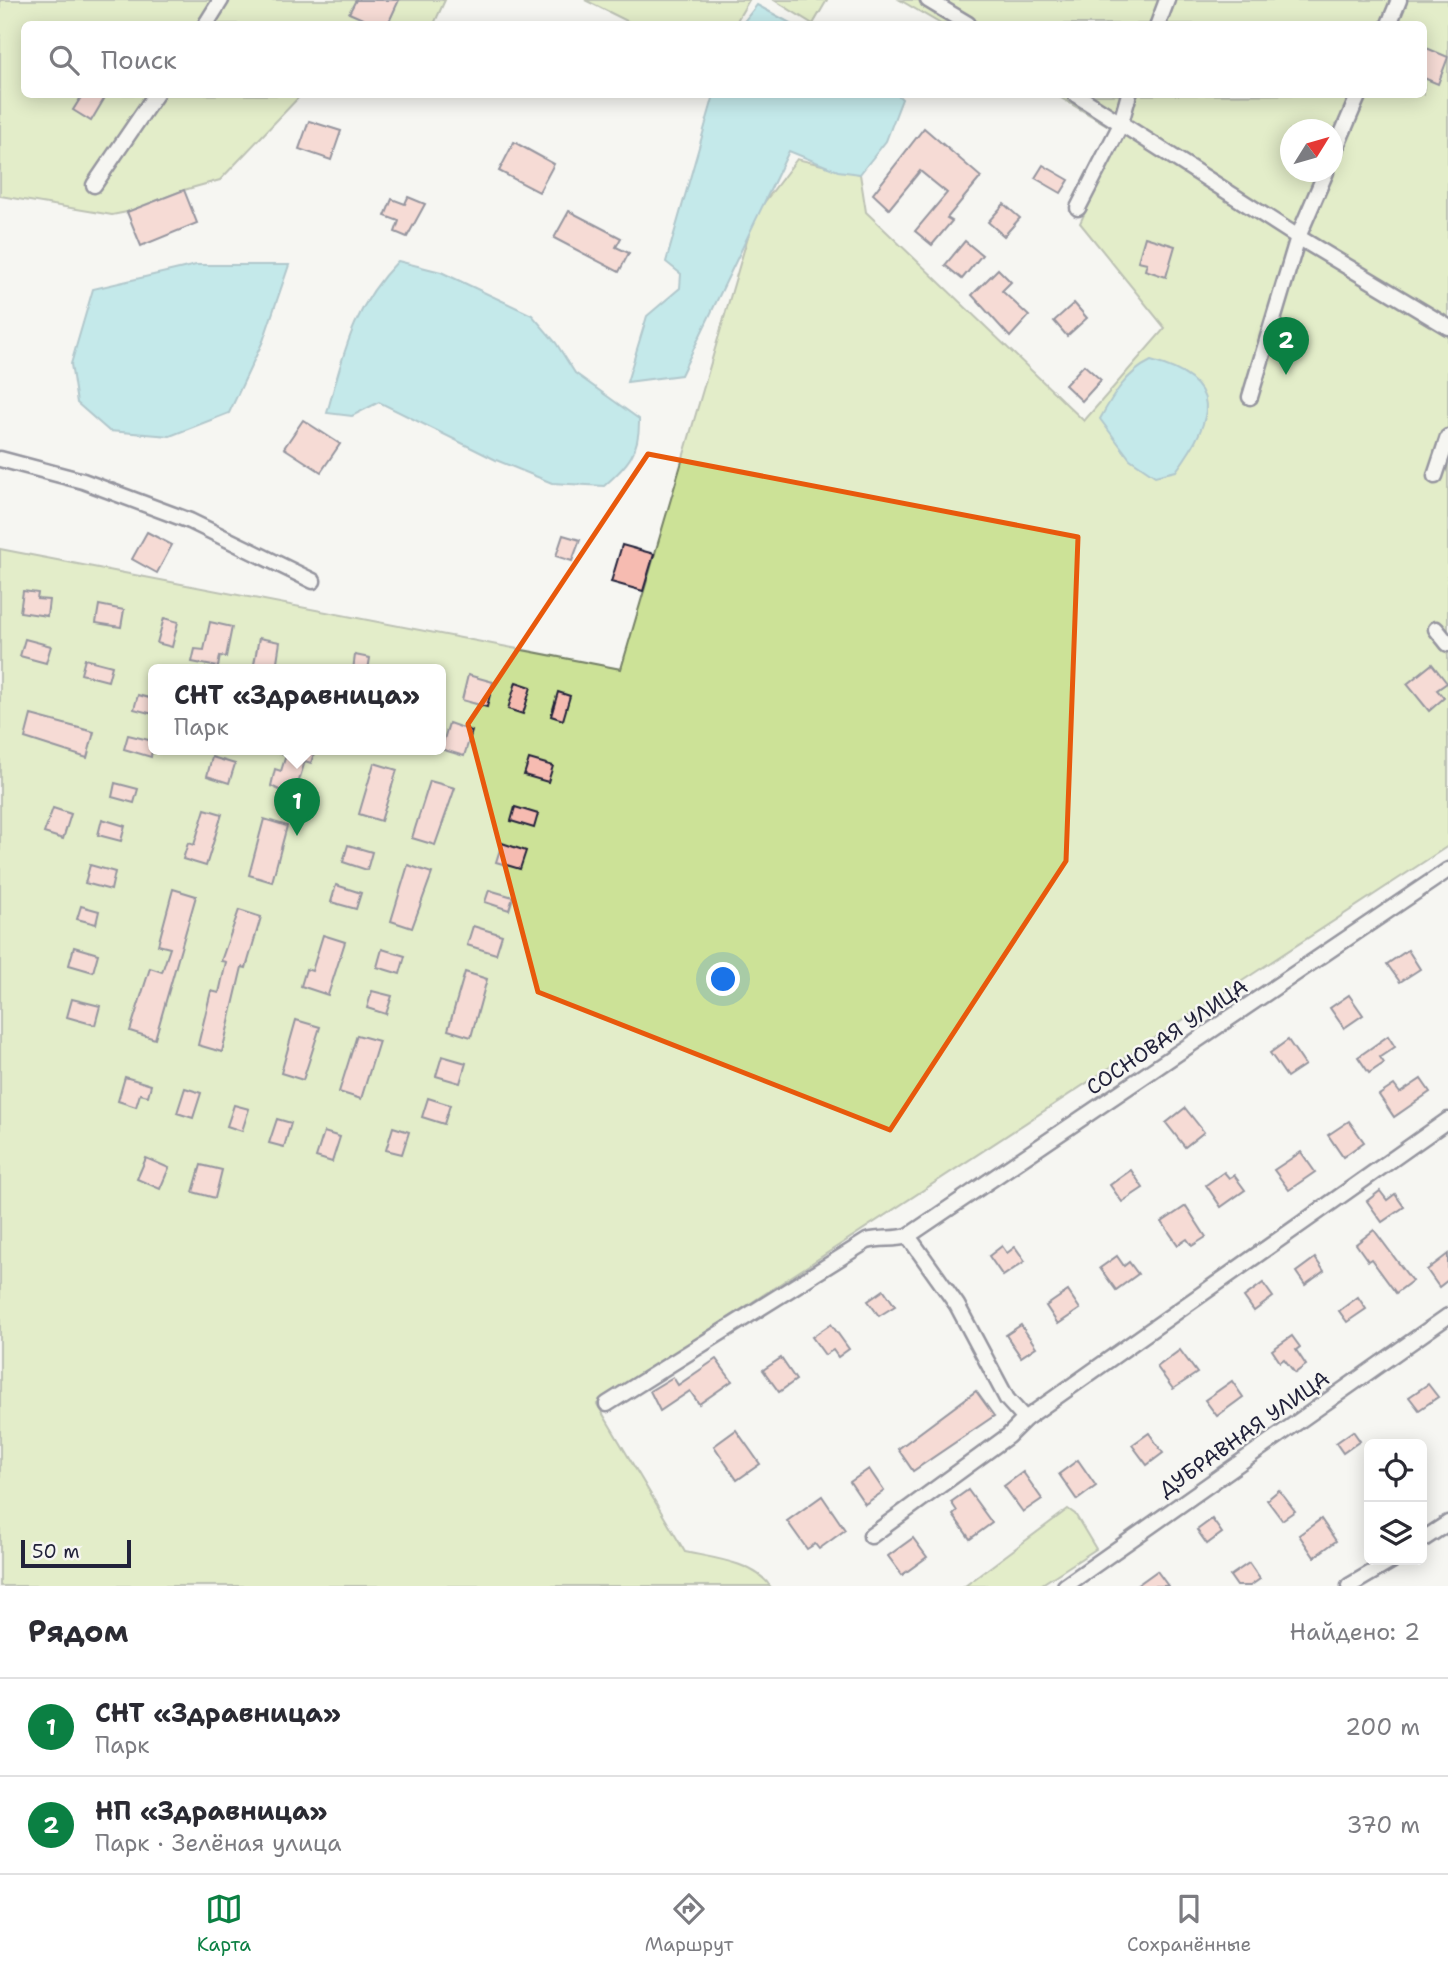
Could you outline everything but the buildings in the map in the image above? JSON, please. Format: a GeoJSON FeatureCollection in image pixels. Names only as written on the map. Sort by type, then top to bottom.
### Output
{"type":"FeatureCollection","features":[{"type":"Feature","properties":{"kind":"street"},"geometry":{"type":"LineString","coordinates":[[208,21],[221,0]]}},
{"type":"Feature","properties":{"kind":"street"},"geometry":{"type":"LineString","coordinates":[[928,0],[963,21]]}},
{"type":"Feature","properties":{"kind":"street"},"geometry":{"type":"LineString","coordinates":[[1159,21],[1167,0]]}},
{"type":"Feature","properties":{"kind":"street"},"geometry":{"type":"LineString","coordinates":[[1390,21],[1399,0]]}},
{"type":"Feature","properties":{"kind":"street"},"geometry":{"type":"LineString","coordinates":[[94,185],[153,98]]}},
{"type":"Feature","properties":{"kind":"street"},"geometry":{"type":"LineString","coordinates":[[1081,98],[1120,126],[1298,237],[1448,327]]}},
{"type":"Feature","properties":{"kind":"street"},"geometry":{"type":"LineString","coordinates":[[1078,208],[1120,126],[1128,98]]}},
{"type":"Feature","properties":{"kind":"street"},"geometry":{"type":"LineString","coordinates":[[1343,131],[1357,98]]}},
{"type":"Feature","properties":{"kind":"street"},"geometry":{"type":"LineString","coordinates":[[1250,397],[1298,237],[1322,182]]}},
{"type":"Feature","properties":{"kind":"street"},"geometry":{"type":"LineString","coordinates":[[1434,476],[1448,437]]}},
{"type":"Feature","properties":{"kind":"street"},"geometry":{"type":"LineString","coordinates":[[0,458],[83,481],[190,521],[313,581]]}},
{"type":"Feature","properties":{"kind":"street"},"geometry":{"type":"LineString","coordinates":[[1436,629],[1448,644]]}},
{"type":"Feature","properties":{"kind":"street","name":"СОСНОВАЯ УЛИЦА"},"geometry":{"type":"LineString","coordinates":[[908,1236],[1448,870]]}},
{"type":"Feature","properties":{"kind":"street"},"geometry":{"type":"LineString","coordinates":[[871,1536],[1008,1436],[1025,1419],[1448,1120]]}},
{"type":"Feature","properties":{"kind":"street"},"geometry":{"type":"LineString","coordinates":[[607,1404],[867,1241],[881,1237],[896,1239],[908,1236],[957,1305],[1007,1399],[1025,1419]]}},
{"type":"Feature","properties":{"kind":"street","name":"ДУБРАВНАЯ УЛИЦА"},"geometry":{"type":"LineString","coordinates":[[1065,1586],[1448,1316]]}},
{"type":"Feature","properties":{"kind":"street"},"geometry":{"type":"LineString","coordinates":[[1427,1537],[1448,1523]]}},
{"type":"Feature","properties":{"kind":"street"},"geometry":{"type":"LineString","coordinates":[[1349,1586],[1385,1565]]}},
{"type":"Feature","properties":{"kind":"highlighted area"},"geometry":{"type":"Polygon","coordinates":[[[648,454],[1078,537],[1066,861],[890,1130],[538,992],[468,724],[648,454]]]}},
{"type":"Feature","properties":{"kind":"green space"},"geometry":{"type":"Polygon","coordinates":[[[0,0],[445,0],[435,21],[21,21],[21,98],[298,98],[220,180],[184,190],[127,212],[112,215],[0,196],[0,0]]]}},
{"type":"Feature","properties":{"kind":"green space"},"geometry":{"type":"Polygon","coordinates":[[[585,0],[749,0],[737,21],[627,21],[585,0]]]}},
{"type":"Feature","properties":{"kind":"green space"},"geometry":{"type":"Polygon","coordinates":[[[774,0],[827,0],[815,21],[808,21],[774,0]]]}},
{"type":"Feature","properties":{"kind":"green space"},"geometry":{"type":"Polygon","coordinates":[[[900,0],[1448,0],[1448,846],[597,1404],[685,1552],[743,1566],[754,1571],[770,1586],[0,1586],[0,549],[621,669],[754,216],[797,159],[860,174],[866,212],[1084,421],[1165,328],[1080,223],[1122,134],[1061,98],[1427,98],[1427,21],[936,21],[900,0]]]}},
{"type":"Feature","properties":{"kind":"green space"},"geometry":{"type":"Polygon","coordinates":[[[1068,1509],[1075,1514],[1096,1549],[1039,1586],[965,1586],[1068,1509]]]}},
{"type":"Feature","properties":{"kind":"water"},"geometry":{"type":"Polygon","coordinates":[[[757,5],[786,21],[744,21],[757,5]]]}},
{"type":"Feature","properties":{"kind":"water"},"geometry":{"type":"Polygon","coordinates":[[[713,98],[902,99],[886,141],[860,174],[838,171],[789,151],[681,375],[627,382],[647,316],[680,288],[681,274],[666,262],[713,98]]]}},
{"type":"Feature","properties":{"kind":"water"},"geometry":{"type":"Polygon","coordinates":[[[398,261],[441,272],[532,315],[556,343],[575,373],[639,419],[635,449],[620,471],[604,486],[552,483],[496,460],[379,402],[352,416],[327,413],[345,351],[360,314],[382,279],[398,261]]]}},
{"type":"Feature","properties":{"kind":"water"},"geometry":{"type":"Polygon","coordinates":[[[196,265],[289,265],[263,341],[229,413],[170,436],[109,431],[77,403],[71,364],[93,289],[196,265]]]}},
{"type":"Feature","properties":{"kind":"water"},"geometry":{"type":"Polygon","coordinates":[[[1151,361],[1175,369],[1192,379],[1202,391],[1206,404],[1205,419],[1199,435],[1176,471],[1155,476],[1130,459],[1100,419],[1127,378],[1151,361]]]}},
{"type":"Feature","properties":{"kind":"place","name":"НП «Здравница»"},"geometry":{"type":"Point","coordinates":[1286,375]}},
{"type":"Feature","properties":{"kind":"place","name":"СНТ «Здравница»"},"geometry":{"type":"Point","coordinates":[297,836]}}]}
